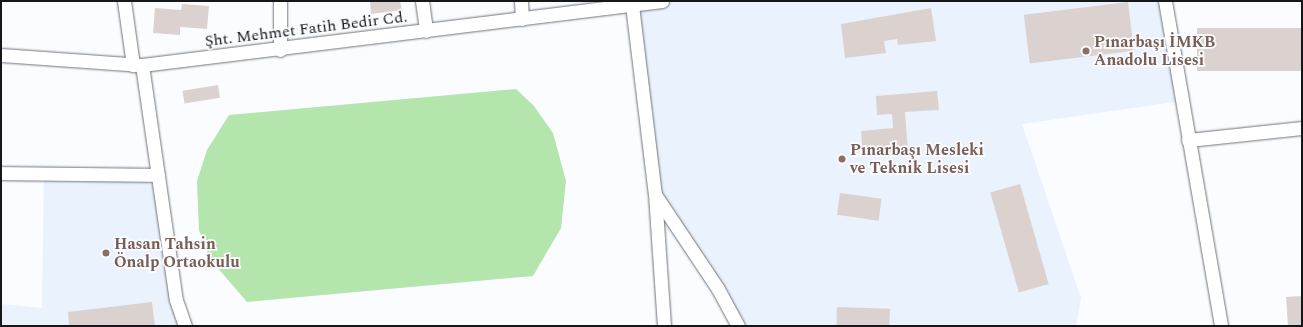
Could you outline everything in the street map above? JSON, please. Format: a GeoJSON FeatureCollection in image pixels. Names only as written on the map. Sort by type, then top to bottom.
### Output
{"type":"FeatureCollection","features":[{"type":"Feature","properties":{"kind":"street"},"geometry":{"type":"LineString","coordinates":[[124,1],[138,65],[158,175],[176,300],[185,326]]}},
{"type":"Feature","properties":{"kind":"street"},"geometry":{"type":"LineString","coordinates":[[280,1],[280,50]]}},
{"type":"Feature","properties":{"kind":"street"},"geometry":{"type":"LineString","coordinates":[[422,1],[426,31]]}},
{"type":"Feature","properties":{"kind":"street"},"geometry":{"type":"LineString","coordinates":[[521,1],[522,19]]}},
{"type":"Feature","properties":{"kind":"street","name":"Şht. Mehmet Fatih Bedir Cd."},"geometry":{"type":"LineString","coordinates":[[1,55],[138,65],[280,50],[662,1]]}},
{"type":"Feature","properties":{"kind":"street"},"geometry":{"type":"LineString","coordinates":[[1165,1],[1221,326]]}},
{"type":"Feature","properties":{"kind":"street"},"geometry":{"type":"LineString","coordinates":[[632,5],[655,194],[664,326]]}},
{"type":"Feature","properties":{"kind":"street"},"geometry":{"type":"LineString","coordinates":[[1188,140],[1302,128]]}},
{"type":"Feature","properties":{"kind":"street"},"geometry":{"type":"LineString","coordinates":[[1,173],[158,175]]}},
{"type":"Feature","properties":{"kind":"street"},"geometry":{"type":"LineString","coordinates":[[655,194],[718,290],[738,326]]}},
{"type":"Feature","properties":{"kind":"shaded area","name":"Pınarbaşı Mesleki ve Teknik Lisesi"},"geometry":{"type":"Polygon","coordinates":[[[662,1],[1165,1],[1181,101],[1022,124],[1081,298],[1076,326],[738,326],[655,194],[632,5],[662,1]]]}},
{"type":"Feature","properties":{"kind":"shaded area","name":"Hasan Tahsin Önalp Ortaokulu"},"geometry":{"type":"Polygon","coordinates":[[[44,174],[158,175],[185,326],[1,326],[1,304],[42,308],[44,174]]]}},
{"type":"Feature","properties":{"kind":"green space"},"geometry":{"type":"Polygon","coordinates":[[[516,89],[534,106],[553,133],[566,181],[561,228],[533,276],[247,302],[210,259],[199,230],[197,181],[207,150],[229,115],[516,89]]]}},
{"type":"Feature","properties":{"kind":"building"},"geometry":{"type":"Polygon","coordinates":[[[370,1],[400,1],[402,10],[371,14],[370,1]]]}},
{"type":"Feature","properties":{"kind":"building"},"geometry":{"type":"Polygon","coordinates":[[[1128,2],[1134,51],[1030,63],[1024,15],[1128,2]]]}},
{"type":"Feature","properties":{"kind":"building"},"geometry":{"type":"Polygon","coordinates":[[[182,4],[209,6],[207,29],[180,27],[180,35],[153,33],[155,8],[181,10],[182,4]]]}},
{"type":"Feature","properties":{"kind":"building"},"geometry":{"type":"Polygon","coordinates":[[[931,8],[936,41],[898,45],[897,39],[884,41],[886,53],[845,58],[841,24],[931,8]]]}},
{"type":"Feature","properties":{"kind":"building"},"geometry":{"type":"Polygon","coordinates":[[[1197,28],[1302,28],[1302,71],[1197,71],[1197,28]]]}},
{"type":"Feature","properties":{"kind":"building"},"geometry":{"type":"Polygon","coordinates":[[[218,85],[220,98],[184,103],[182,91],[218,85]]]}},
{"type":"Feature","properties":{"kind":"building"},"geometry":{"type":"Polygon","coordinates":[[[937,91],[939,110],[905,112],[908,151],[863,155],[861,131],[893,128],[892,114],[877,115],[876,96],[937,91]]]}},
{"type":"Feature","properties":{"kind":"building"},"geometry":{"type":"Polygon","coordinates":[[[1020,184],[1049,284],[1019,293],[990,193],[1020,184]]]}},
{"type":"Feature","properties":{"kind":"building"},"geometry":{"type":"Polygon","coordinates":[[[840,193],[882,199],[879,221],[837,215],[840,193]]]}},
{"type":"Feature","properties":{"kind":"building"},"geometry":{"type":"Polygon","coordinates":[[[1302,296],[1302,326],[1288,326],[1286,297],[1302,296]]]}},
{"type":"Feature","properties":{"kind":"building"},"geometry":{"type":"Polygon","coordinates":[[[152,302],[155,326],[69,326],[68,312],[152,302]]]}},
{"type":"Feature","properties":{"kind":"building"},"geometry":{"type":"Polygon","coordinates":[[[837,307],[890,309],[889,326],[836,326],[837,307]]]}},
{"type":"Feature","properties":{"kind":"place","name":"Pınarbaşı İMKB Anadolu Lisesi"},"geometry":{"type":"Point","coordinates":[1086,51]}},
{"type":"Feature","properties":{"kind":"place","name":"Pınarbaşı Mesleki ve Teknik Lisesi"},"geometry":{"type":"Point","coordinates":[842,159]}},
{"type":"Feature","properties":{"kind":"place","name":"Hasan Tahsin Önalp Ortaokulu"},"geometry":{"type":"Point","coordinates":[106,253]}}]}
